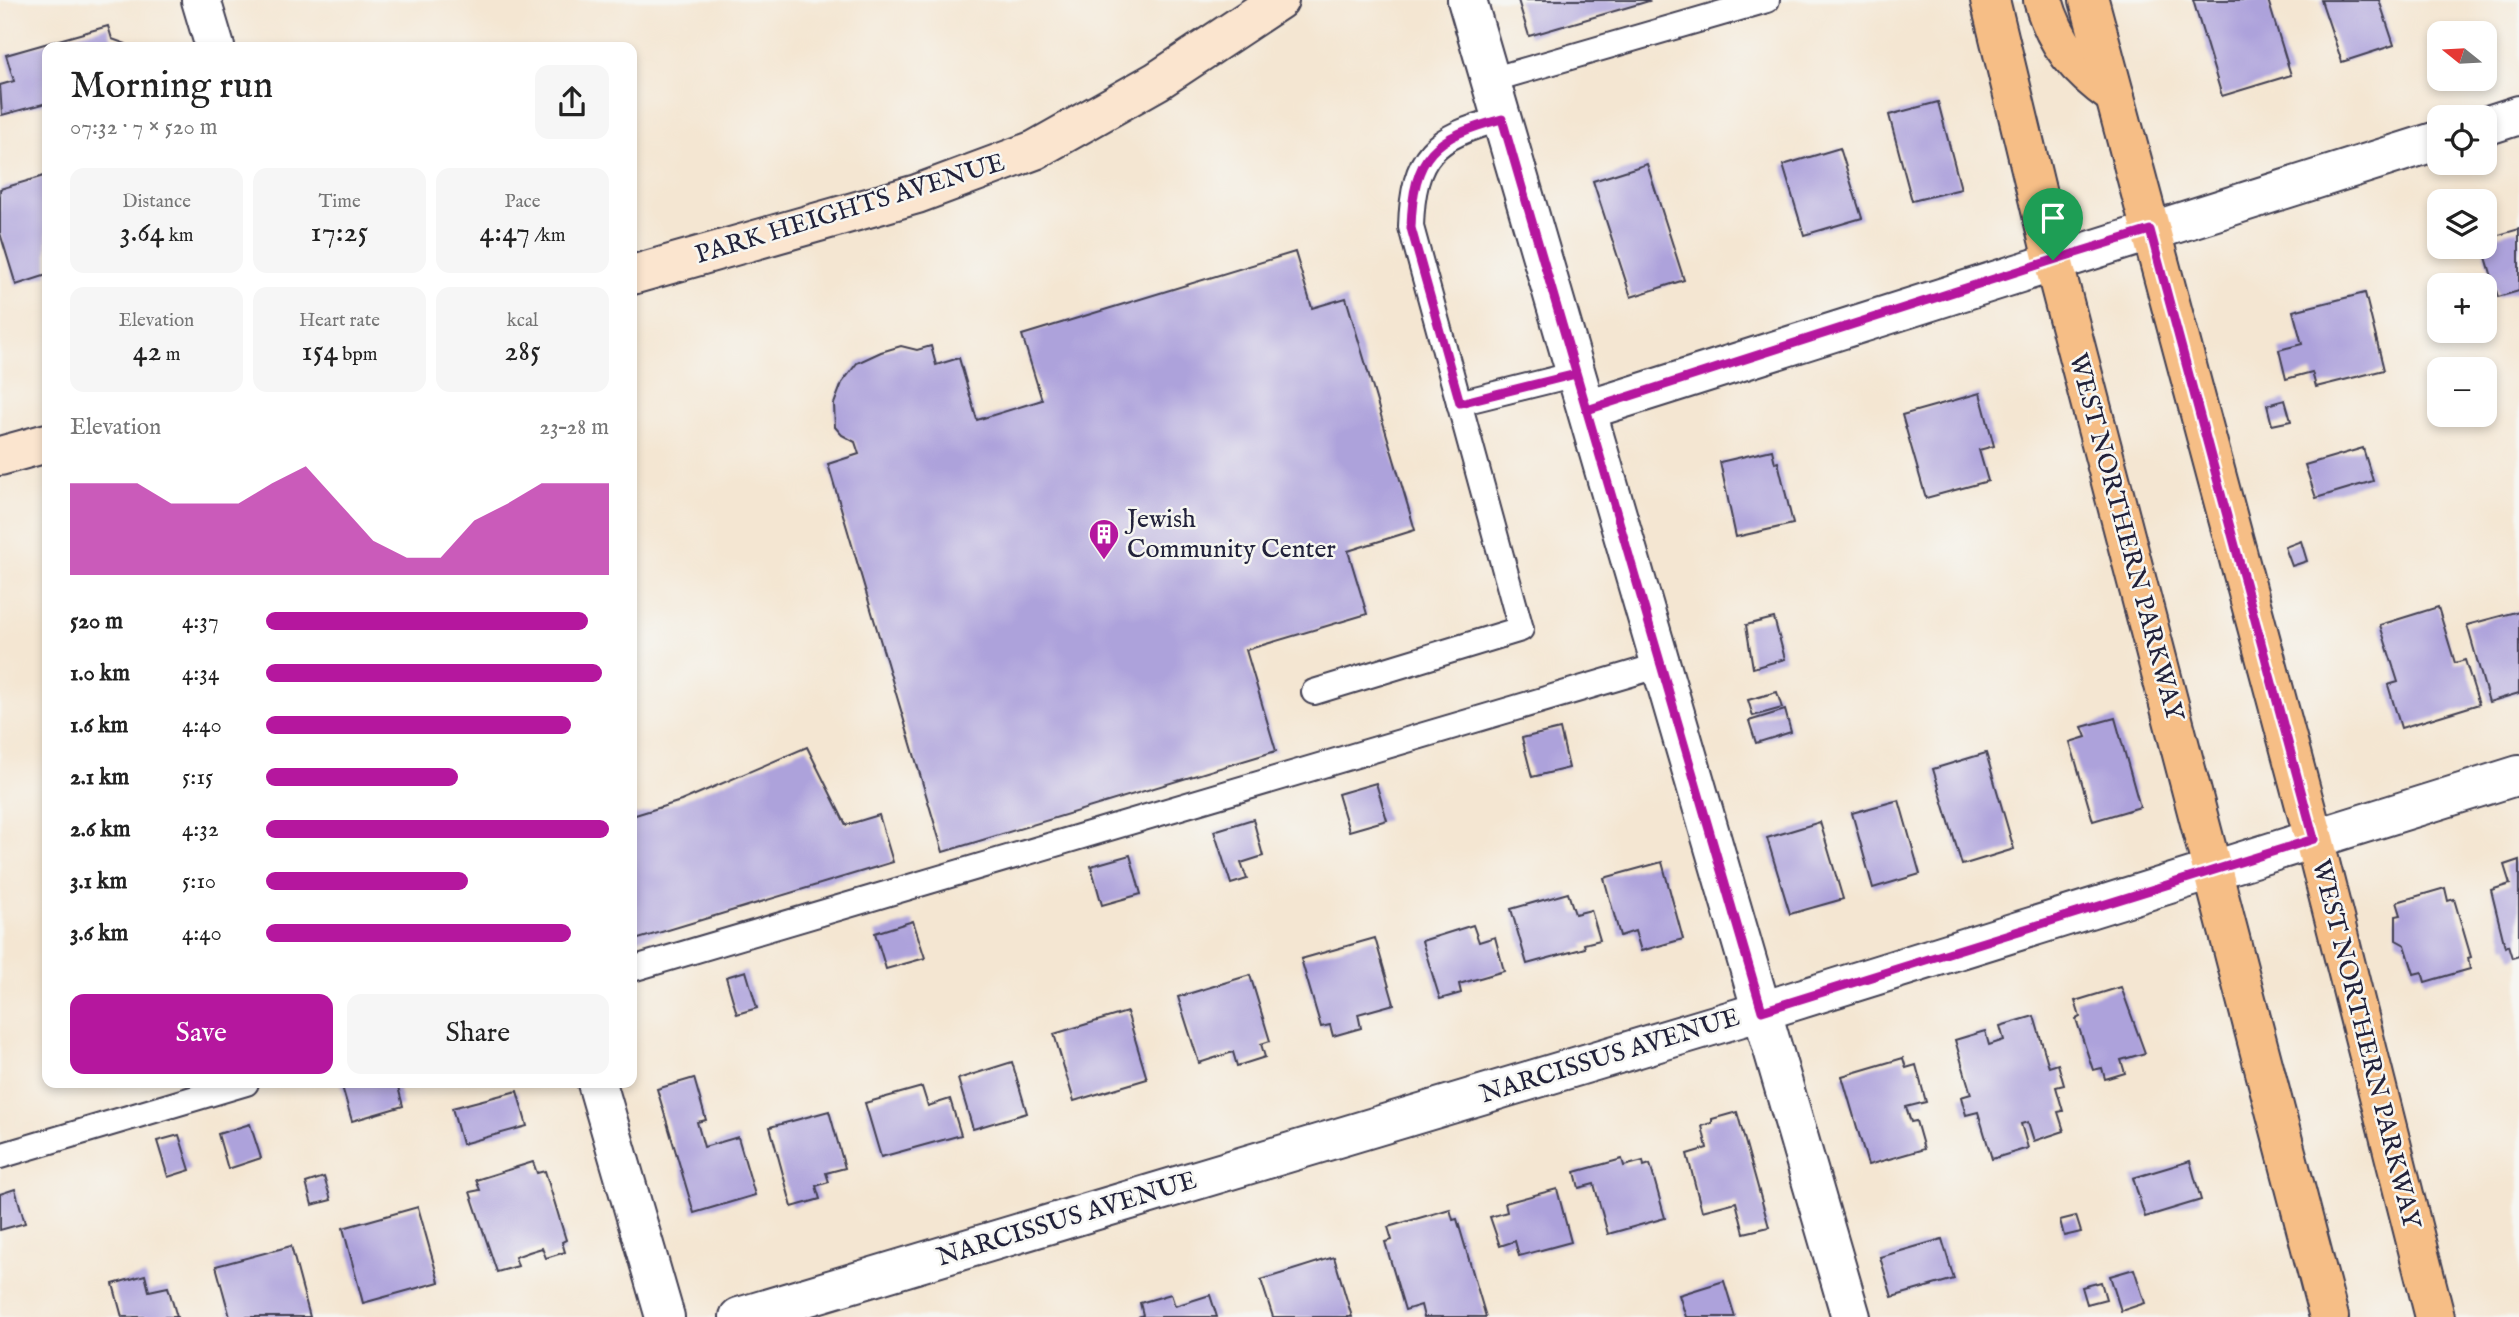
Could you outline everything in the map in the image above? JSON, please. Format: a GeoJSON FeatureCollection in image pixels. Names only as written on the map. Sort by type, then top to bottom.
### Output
{"type":"FeatureCollection","features":[{"type":"Feature","properties":{"kind":"main road","name":"PARK HEIGHTS AVENUE"},"geometry":{"type":"LineString","coordinates":[[637,274],[917,194],[1035,150],[1157,81],[1279,0]]}},
{"type":"Feature","properties":{"kind":"main road","name":"WEST NORTHERN PARKWAY"},"geometry":{"type":"LineString","coordinates":[[1990,0],[2053,260],[2329,1317]]}},
{"type":"Feature","properties":{"kind":"main road"},"geometry":{"type":"LineString","coordinates":[[2043,0],[2062,48],[2086,76],[2115,96]]}},
{"type":"Feature","properties":{"kind":"main road","name":"WEST NORTHERN PARKWAY"},"geometry":{"type":"LineString","coordinates":[[2089,0],[2314,839],[2435,1317]]}},
{"type":"Feature","properties":{"kind":"main road"},"geometry":{"type":"LineString","coordinates":[[0,457],[42,444]]}},
{"type":"Feature","properties":{"kind":"street"},"geometry":{"type":"LineString","coordinates":[[201,0],[214,42]]}},
{"type":"Feature","properties":{"kind":"street"},"geometry":{"type":"LineString","coordinates":[[1467,0],[1762,1011],[1845,1316]]}},
{"type":"Feature","properties":{"kind":"street"},"geometry":{"type":"LineString","coordinates":[[2497,122],[2519,115]]}},
{"type":"Feature","properties":{"kind":"street"},"geometry":{"type":"LineString","coordinates":[[1587,410],[2053,260],[2427,144]]}},
{"type":"Feature","properties":{"kind":"street","name":"NARCISSUS AVENUE"},"geometry":{"type":"LineString","coordinates":[[739,1317],[1762,1011],[2519,775]]}},
{"type":"Feature","properties":{"kind":"street"},"geometry":{"type":"LineString","coordinates":[[598,1088],[665,1317]]}},
{"type":"Feature","properties":{"kind":"lane"},"geometry":{"type":"LineString","coordinates":[[1491,80],[1766,0]]}},
{"type":"Feature","properties":{"kind":"lane"},"geometry":{"type":"LineString","coordinates":[[1314,692],[1521,629],[1411,228],[1412,201],[1419,174],[1436,146],[1460,130],[1502,119]]}},
{"type":"Feature","properties":{"kind":"lane"},"geometry":{"type":"LineString","coordinates":[[1460,403],[1576,374]]}},
{"type":"Feature","properties":{"kind":"lane"},"geometry":{"type":"LineString","coordinates":[[637,968],[1661,665]]}},
{"type":"Feature","properties":{"kind":"lane"},"geometry":{"type":"LineString","coordinates":[[0,1156],[229,1088]]}},
{"type":"Feature","properties":{"kind":"building"},"geometry":{"type":"Polygon","coordinates":[[[1518,0],[1648,0],[1649,1],[1529,36],[1518,0]]]}},
{"type":"Feature","properties":{"kind":"building"},"geometry":{"type":"Polygon","coordinates":[[[2193,0],[2268,0],[2291,75],[2222,96],[2193,0]]]}},
{"type":"Feature","properties":{"kind":"building"},"geometry":{"type":"Polygon","coordinates":[[[2321,0],[2379,0],[2394,45],[2342,62],[2321,0]]]}},
{"type":"Feature","properties":{"kind":"building"},"geometry":{"type":"Polygon","coordinates":[[[108,26],[112,39],[120,42],[52,42],[108,26]]]}},
{"type":"Feature","properties":{"kind":"building"},"geometry":{"type":"Polygon","coordinates":[[[42,45],[42,104],[2,115],[0,85],[14,81],[6,55],[42,45]]]}},
{"type":"Feature","properties":{"kind":"building"},"geometry":{"type":"Polygon","coordinates":[[[1938,102],[1961,189],[1912,201],[1889,115],[1938,102]]]}},
{"type":"Feature","properties":{"kind":"building"},"geometry":{"type":"Polygon","coordinates":[[[1840,148],[1862,218],[1804,235],[1783,165],[1840,148]]]}},
{"type":"Feature","properties":{"kind":"building"},"geometry":{"type":"Polygon","coordinates":[[[1647,164],[1684,280],[1631,297],[1593,181],[1647,164]]]}},
{"type":"Feature","properties":{"kind":"building"},"geometry":{"type":"Polygon","coordinates":[[[42,176],[42,277],[16,285],[0,233],[0,189],[42,176]]]}},
{"type":"Feature","properties":{"kind":"building"},"geometry":{"type":"Polygon","coordinates":[[[2519,229],[2519,291],[2498,297],[2497,273],[2491,273],[2487,259],[2497,259],[2497,235],[2519,229]]]}},
{"type":"Feature","properties":{"kind":"building","name":"Jewish Community Center"},"geometry":{"type":"Polygon","coordinates":[[[1295,252],[1312,308],[1346,298],[1415,530],[1348,551],[1367,614],[1246,650],[1276,751],[943,852],[828,464],[859,454],[855,442],[842,435],[835,427],[834,404],[842,383],[857,363],[881,352],[901,346],[917,350],[931,346],[936,365],[959,358],[977,420],[1042,400],[1022,335],[1295,252]]]}},
{"type":"Feature","properties":{"kind":"building"},"geometry":{"type":"Polygon","coordinates":[[[2365,293],[2384,370],[2316,387],[2312,372],[2286,379],[2279,350],[2302,344],[2293,311],[2365,293]]]}},
{"type":"Feature","properties":{"kind":"building"},"geometry":{"type":"Polygon","coordinates":[[[1980,393],[1994,446],[1979,450],[1988,481],[1926,498],[1902,415],[1980,393]]]}},
{"type":"Feature","properties":{"kind":"building"},"geometry":{"type":"Polygon","coordinates":[[[2285,400],[2291,421],[2272,425],[2267,405],[2285,400]]]}},
{"type":"Feature","properties":{"kind":"building"},"geometry":{"type":"Polygon","coordinates":[[[2363,448],[2373,481],[2316,498],[2305,465],[2363,448]]]}},
{"type":"Feature","properties":{"kind":"building"},"geometry":{"type":"Polygon","coordinates":[[[1772,450],[1775,463],[1778,462],[1793,524],[1736,537],[1720,462],[1772,450]]]}},
{"type":"Feature","properties":{"kind":"building"},"geometry":{"type":"Polygon","coordinates":[[[2301,541],[2307,561],[2292,566],[2285,547],[2301,541]]]}},
{"type":"Feature","properties":{"kind":"building"},"geometry":{"type":"Polygon","coordinates":[[[2438,607],[2455,663],[2465,660],[2479,704],[2401,728],[2388,685],[2398,682],[2380,625],[2438,607]]]}},
{"type":"Feature","properties":{"kind":"building"},"geometry":{"type":"Polygon","coordinates":[[[2519,611],[2519,693],[2489,702],[2467,625],[2519,611]]]}},
{"type":"Feature","properties":{"kind":"building"},"geometry":{"type":"Polygon","coordinates":[[[1774,618],[1785,659],[1753,668],[1746,625],[1774,618]]]}},
{"type":"Feature","properties":{"kind":"building"},"geometry":{"type":"Polygon","coordinates":[[[1777,692],[1782,708],[1753,716],[1748,700],[1777,692]]]}},
{"type":"Feature","properties":{"kind":"building"},"geometry":{"type":"Polygon","coordinates":[[[1785,710],[1791,732],[1756,743],[1749,721],[1785,710]]]}},
{"type":"Feature","properties":{"kind":"building"},"geometry":{"type":"Polygon","coordinates":[[[2115,718],[2140,807],[2093,821],[2070,742],[2086,737],[2082,727],[2115,718]]]}},
{"type":"Feature","properties":{"kind":"building"},"geometry":{"type":"Polygon","coordinates":[[[1560,729],[1569,768],[1532,777],[1522,738],[1560,729]]]}},
{"type":"Feature","properties":{"kind":"building"},"geometry":{"type":"Polygon","coordinates":[[[807,747],[846,825],[879,815],[893,862],[637,939],[637,814],[681,801],[807,747]]]}},
{"type":"Feature","properties":{"kind":"building"},"geometry":{"type":"Polygon","coordinates":[[[1986,753],[2014,849],[1962,865],[1933,769],[1986,753]]]}},
{"type":"Feature","properties":{"kind":"building"},"geometry":{"type":"Polygon","coordinates":[[[1376,783],[1387,820],[1349,831],[1338,794],[1376,783]]]}},
{"type":"Feature","properties":{"kind":"building"},"geometry":{"type":"Polygon","coordinates":[[[1899,800],[1920,874],[1873,888],[1852,813],[1899,800]]]}},
{"type":"Feature","properties":{"kind":"building"},"geometry":{"type":"Polygon","coordinates":[[[1253,819],[1263,856],[1241,863],[1247,879],[1231,884],[1214,831],[1253,819]]]}},
{"type":"Feature","properties":{"kind":"building"},"geometry":{"type":"Polygon","coordinates":[[[1820,822],[1843,899],[1790,914],[1767,838],[1820,822]]]}},
{"type":"Feature","properties":{"kind":"building"},"geometry":{"type":"Polygon","coordinates":[[[1130,855],[1141,894],[1102,905],[1091,866],[1130,855]]]}},
{"type":"Feature","properties":{"kind":"building"},"geometry":{"type":"Polygon","coordinates":[[[2519,860],[2519,956],[2512,958],[2508,945],[2505,947],[2491,890],[2510,884],[2504,865],[2519,860]]]}},
{"type":"Feature","properties":{"kind":"building"},"geometry":{"type":"Polygon","coordinates":[[[1662,862],[1683,939],[1641,951],[1635,931],[1620,936],[1604,878],[1662,862]]]}},
{"type":"Feature","properties":{"kind":"building"},"geometry":{"type":"Polygon","coordinates":[[[2445,888],[2448,901],[2454,899],[2471,957],[2468,958],[2470,969],[2425,982],[2422,972],[2414,974],[2405,945],[2396,940],[2396,916],[2401,915],[2397,902],[2445,888]]]}},
{"type":"Feature","properties":{"kind":"building"},"geometry":{"type":"Polygon","coordinates":[[[1568,893],[1575,914],[1591,910],[1600,940],[1584,944],[1585,948],[1527,964],[1511,909],[1568,893]]]}},
{"type":"Feature","properties":{"kind":"building"},"geometry":{"type":"Polygon","coordinates":[[[913,921],[925,958],[886,969],[875,933],[913,921]]]}},
{"type":"Feature","properties":{"kind":"building"},"geometry":{"type":"Polygon","coordinates":[[[1473,925],[1479,942],[1495,937],[1504,971],[1459,984],[1461,993],[1440,999],[1422,941],[1473,925]]]}},
{"type":"Feature","properties":{"kind":"building"},"geometry":{"type":"Polygon","coordinates":[[[1375,938],[1394,1004],[1358,1014],[1361,1028],[1333,1036],[1330,1025],[1321,1027],[1301,959],[1375,938]]]}},
{"type":"Feature","properties":{"kind":"building"},"geometry":{"type":"Polygon","coordinates":[[[746,971],[757,1008],[737,1014],[726,977],[746,971]]]}},
{"type":"Feature","properties":{"kind":"building"},"geometry":{"type":"Polygon","coordinates":[[[1250,975],[1270,1041],[1261,1044],[1265,1057],[1237,1066],[1233,1052],[1199,1063],[1178,997],[1250,975]]]}},
{"type":"Feature","properties":{"kind":"building"},"geometry":{"type":"Polygon","coordinates":[[[2121,987],[2145,1053],[2121,1060],[2125,1073],[2105,1079],[2102,1068],[2093,1070],[2076,1019],[2080,1017],[2075,1001],[2121,987]]]}},
{"type":"Feature","properties":{"kind":"building"},"geometry":{"type":"Polygon","coordinates":[[[1127,1012],[1147,1079],[1074,1101],[1054,1034],[1127,1012]]]}},
{"type":"Feature","properties":{"kind":"building"},"geometry":{"type":"Polygon","coordinates":[[[2034,1016],[2049,1067],[2058,1064],[2064,1085],[2056,1087],[2063,1111],[2058,1112],[2064,1131],[2034,1141],[2028,1122],[2021,1124],[2028,1148],[1992,1159],[1978,1112],[1966,1115],[1961,1097],[1971,1094],[1955,1040],[1985,1031],[1989,1045],[2004,1040],[2000,1026],[2034,1016]]]}},
{"type":"Feature","properties":{"kind":"building"},"geometry":{"type":"Polygon","coordinates":[[[1903,1058],[1906,1068],[1916,1065],[1926,1102],[1906,1107],[1911,1122],[1916,1121],[1924,1149],[1868,1165],[1842,1076],[1903,1058]]]}},
{"type":"Feature","properties":{"kind":"building"},"geometry":{"type":"Polygon","coordinates":[[[1012,1062],[1027,1113],[973,1129],[958,1079],[1012,1062]]]}},
{"type":"Feature","properties":{"kind":"building"},"geometry":{"type":"Polygon","coordinates":[[[694,1078],[706,1120],[697,1122],[704,1147],[738,1137],[755,1195],[694,1213],[657,1089],[694,1078]]]}},
{"type":"Feature","properties":{"kind":"building"},"geometry":{"type":"Polygon","coordinates":[[[922,1087],[928,1106],[950,1099],[961,1135],[881,1157],[865,1103],[922,1087]]]}},
{"type":"Feature","properties":{"kind":"building"},"geometry":{"type":"Polygon","coordinates":[[[342,1088],[398,1088],[403,1106],[352,1121],[342,1088]]]}},
{"type":"Feature","properties":{"kind":"building"},"geometry":{"type":"Polygon","coordinates":[[[517,1091],[527,1126],[462,1144],[452,1108],[517,1091]]]}},
{"type":"Feature","properties":{"kind":"building"},"geometry":{"type":"Polygon","coordinates":[[[829,1111],[845,1168],[826,1173],[829,1182],[816,1186],[820,1199],[792,1207],[770,1127],[829,1111]]]}},
{"type":"Feature","properties":{"kind":"building"},"geometry":{"type":"Polygon","coordinates":[[[1737,1112],[1769,1227],[1744,1233],[1736,1202],[1702,1211],[1687,1154],[1707,1148],[1702,1126],[1712,1123],[1712,1119],[1737,1112]]]}},
{"type":"Feature","properties":{"kind":"building"},"geometry":{"type":"Polygon","coordinates":[[[250,1124],[261,1158],[228,1169],[218,1134],[250,1124]]]}},
{"type":"Feature","properties":{"kind":"building"},"geometry":{"type":"Polygon","coordinates":[[[179,1135],[190,1170],[168,1177],[157,1141],[179,1135]]]}},
{"type":"Feature","properties":{"kind":"building"},"geometry":{"type":"Polygon","coordinates":[[[1622,1159],[1624,1166],[1643,1161],[1644,1166],[1650,1164],[1665,1218],[1608,1234],[1594,1184],[1579,1188],[1575,1172],[1622,1159]]]}},
{"type":"Feature","properties":{"kind":"building"},"geometry":{"type":"Polygon","coordinates":[[[2190,1161],[2201,1200],[2145,1217],[2133,1178],[2190,1161]]]}},
{"type":"Feature","properties":{"kind":"building"},"geometry":{"type":"Polygon","coordinates":[[[533,1162],[537,1173],[545,1171],[566,1240],[562,1242],[565,1252],[546,1258],[542,1248],[515,1257],[518,1266],[497,1272],[470,1192],[480,1190],[476,1180],[533,1162]]]}},
{"type":"Feature","properties":{"kind":"building"},"geometry":{"type":"Polygon","coordinates":[[[324,1177],[331,1200],[312,1205],[306,1183],[324,1177]]]}},
{"type":"Feature","properties":{"kind":"building"},"geometry":{"type":"Polygon","coordinates":[[[15,1189],[25,1223],[0,1230],[0,1194],[15,1189]]]}},
{"type":"Feature","properties":{"kind":"building"},"geometry":{"type":"Polygon","coordinates":[[[1557,1189],[1571,1242],[1519,1256],[1515,1241],[1500,1246],[1490,1217],[1507,1212],[1505,1203],[1557,1189]]]}},
{"type":"Feature","properties":{"kind":"building"},"geometry":{"type":"Polygon","coordinates":[[[418,1207],[439,1282],[363,1303],[343,1228],[418,1207]]]}},
{"type":"Feature","properties":{"kind":"building"},"geometry":{"type":"Polygon","coordinates":[[[1450,1209],[1453,1220],[1457,1219],[1486,1317],[1424,1317],[1421,1305],[1405,1310],[1385,1242],[1392,1240],[1388,1227],[1450,1209]]]}},
{"type":"Feature","properties":{"kind":"building"},"geometry":{"type":"Polygon","coordinates":[[[2076,1216],[2081,1232],[2064,1236],[2060,1220],[2076,1216]]]}},
{"type":"Feature","properties":{"kind":"building"},"geometry":{"type":"Polygon","coordinates":[[[1942,1239],[1954,1279],[1892,1297],[1880,1257],[1942,1239]]]}},
{"type":"Feature","properties":{"kind":"building"},"geometry":{"type":"Polygon","coordinates":[[[291,1246],[310,1317],[230,1317],[216,1266],[291,1246]]]}},
{"type":"Feature","properties":{"kind":"building"},"geometry":{"type":"Polygon","coordinates":[[[1334,1257],[1352,1317],[1273,1317],[1261,1280],[1334,1257]]]}},
{"type":"Feature","properties":{"kind":"building"},"geometry":{"type":"Polygon","coordinates":[[[2134,1269],[2145,1303],[2121,1311],[2110,1276],[2134,1269]]]}},
{"type":"Feature","properties":{"kind":"building"},"geometry":{"type":"Polygon","coordinates":[[[145,1275],[149,1291],[168,1287],[177,1317],[122,1317],[113,1284],[145,1275]]]}},
{"type":"Feature","properties":{"kind":"building"},"geometry":{"type":"Polygon","coordinates":[[[1724,1281],[1735,1317],[1686,1317],[1679,1295],[1724,1281]]]}},
{"type":"Feature","properties":{"kind":"building"},"geometry":{"type":"Polygon","coordinates":[[[2101,1282],[2106,1299],[2087,1304],[2082,1287],[2101,1282]]]}},
{"type":"Feature","properties":{"kind":"building"},"geometry":{"type":"Polygon","coordinates":[[[1171,1294],[1175,1306],[1210,1295],[1217,1317],[1138,1317],[1143,1315],[1140,1303],[1171,1294]]]}},
{"type":"Feature","properties":{"kind":"place","name":"Jewish Community Center"},"geometry":{"type":"Point","coordinates":[1104,561]}},
{"type":"Feature","properties":{"kind":"route"},"geometry":{"type":"LineString","coordinates":[[1502,119],[1587,410],[2053,260],[2150,230],[2314,839],[1762,1011],[1576,374],[1460,403],[1411,228],[1412,201],[1419,174],[1436,146],[1460,130],[1502,119]]}}]}
